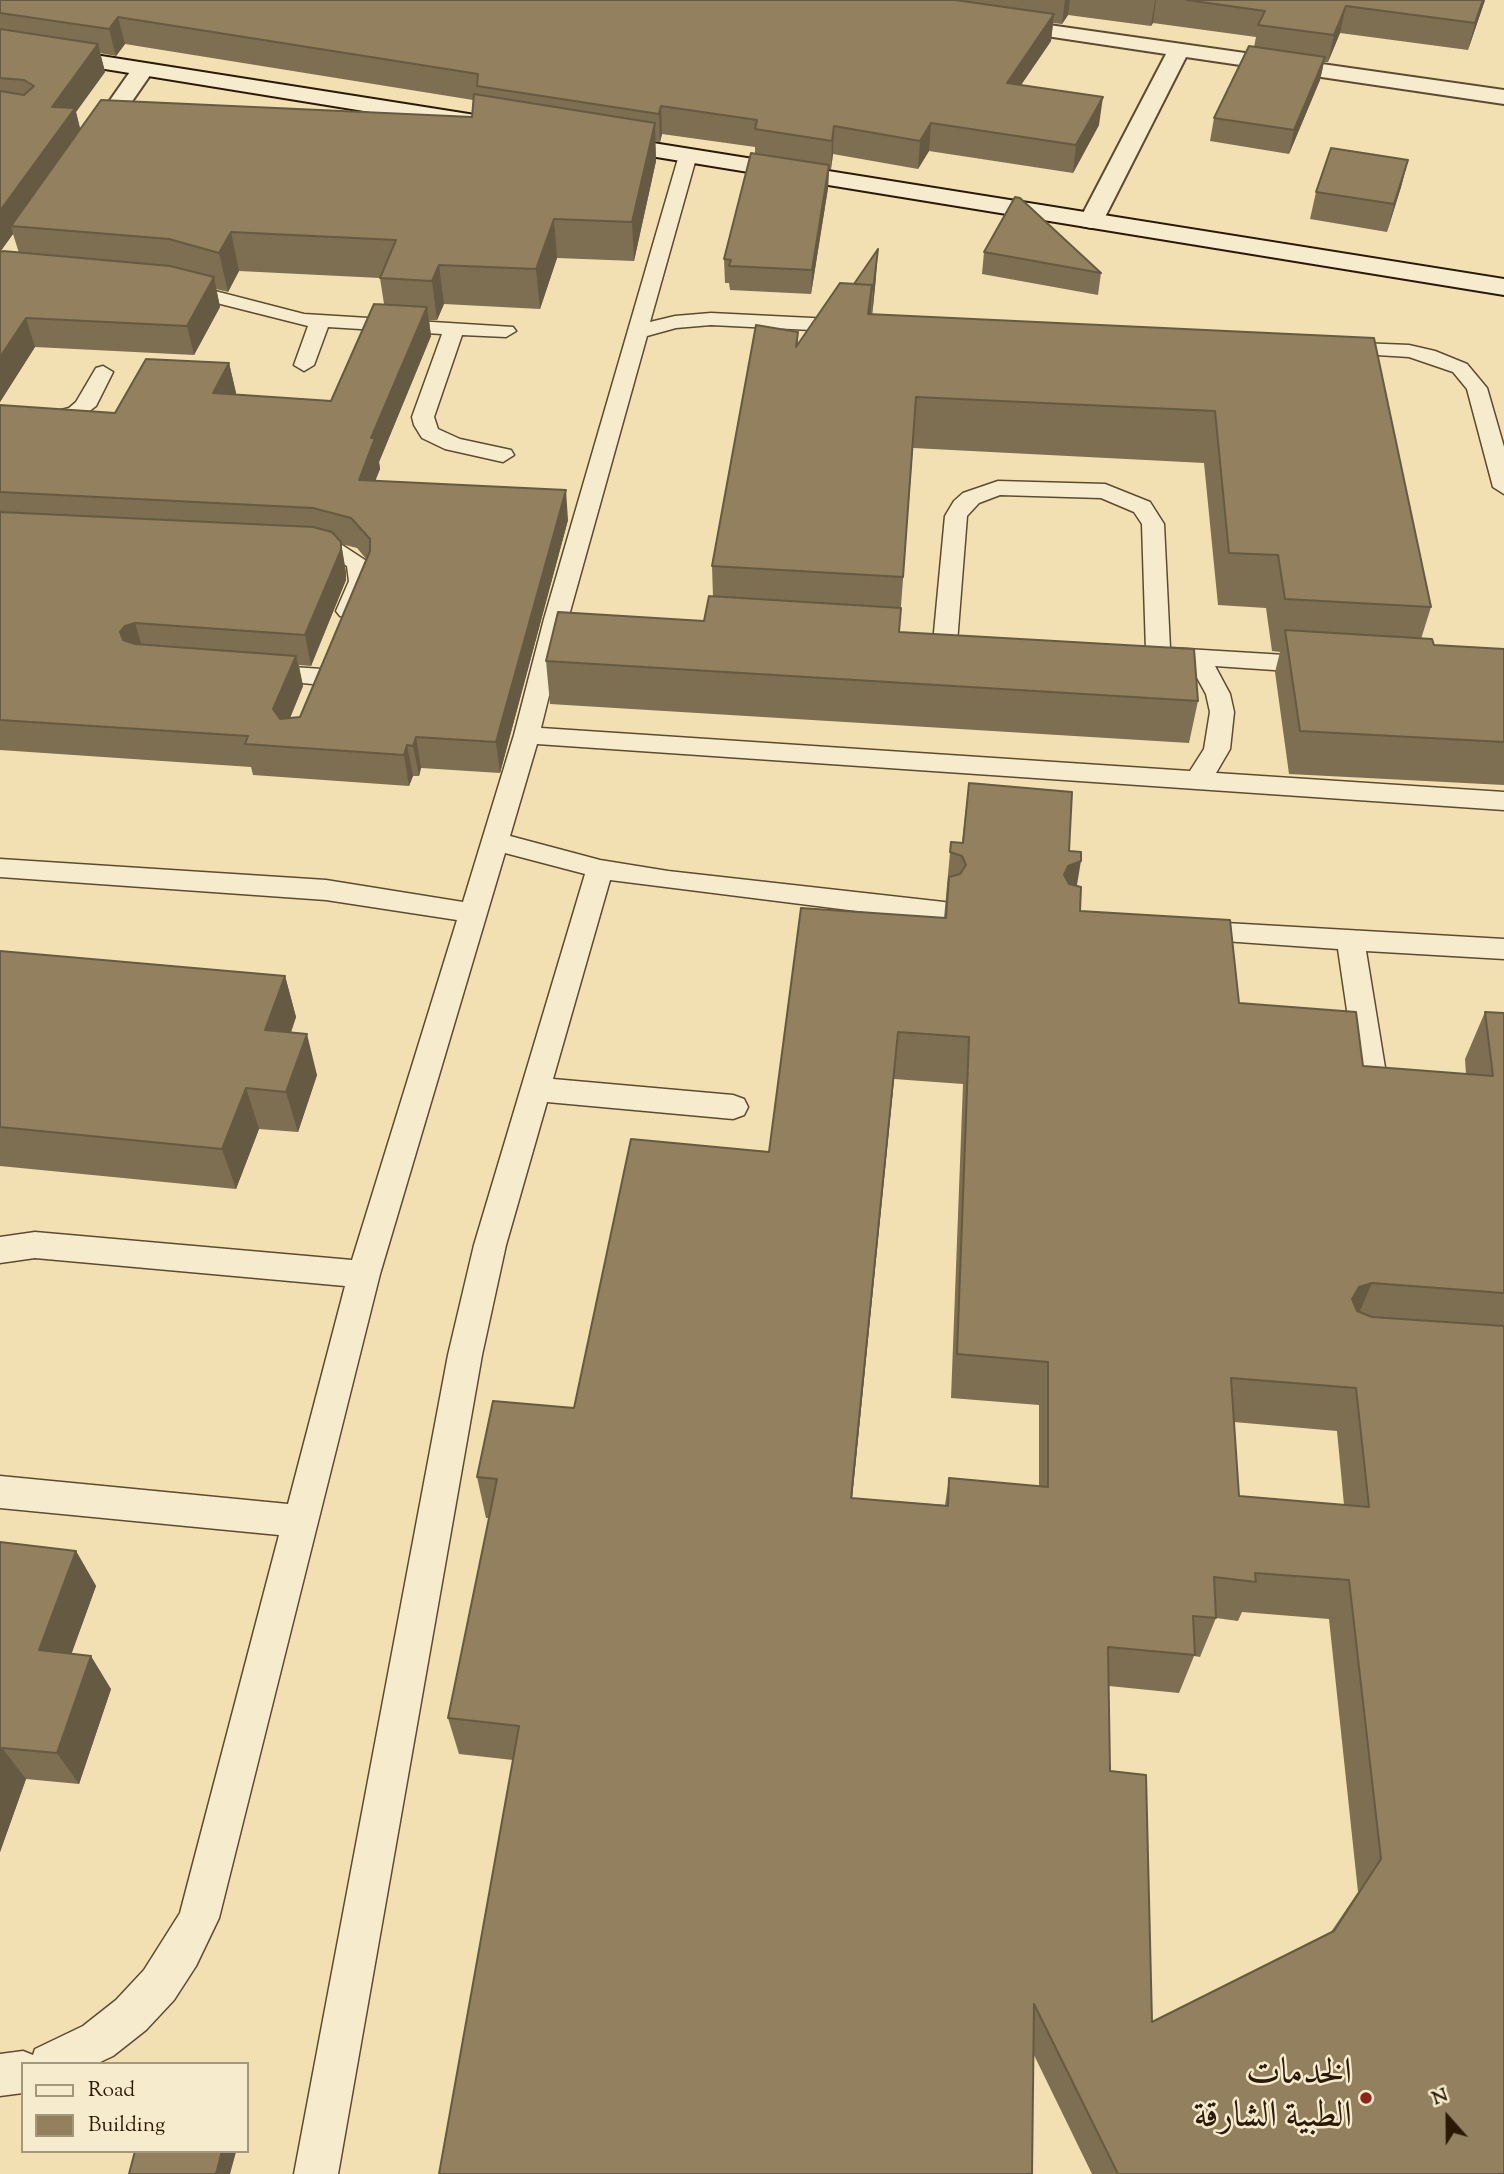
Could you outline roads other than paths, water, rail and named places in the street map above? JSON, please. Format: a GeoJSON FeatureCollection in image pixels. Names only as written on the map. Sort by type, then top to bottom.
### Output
{"type":"FeatureCollection","features":[{"type":"Feature","properties":{"kind":"street"},"geometry":{"type":"LineString","coordinates":[[977,21],[1504,97]]}},
{"type":"Feature","properties":{"kind":"street"},"geometry":{"type":"LineString","coordinates":[[0,46],[142,71],[497,126]]}},
{"type":"Feature","properties":{"kind":"street"},"geometry":{"type":"LineString","coordinates":[[1091,221],[1179,49]]}},
{"type":"Feature","properties":{"kind":"street"},"geometry":{"type":"LineString","coordinates":[[82,158],[142,71]]}},
{"type":"Feature","properties":{"kind":"street"},"geometry":{"type":"LineString","coordinates":[[579,139],[1504,287]]}},
{"type":"Feature","properties":{"kind":"lane"},"geometry":{"type":"LineString","coordinates":[[54,2062],[98,2041],[131,2015],[159,1985],[182,1952],[199,1918],[364,1274],[527,735],[556,619],[688,156]]}},
{"type":"Feature","properties":{"kind":"lane"},"geometry":{"type":"LineString","coordinates":[[159,285],[320,322],[506,331]]}},
{"type":"Feature","properties":{"kind":"lane"},"geometry":{"type":"LineString","coordinates":[[637,332],[675,322],[711,319],[878,327]]}},
{"type":"Feature","properties":{"kind":"lane"},"geometry":{"type":"LineString","coordinates":[[304,365],[320,322]]}},
{"type":"Feature","properties":{"kind":"lane"},"geometry":{"type":"LineString","coordinates":[[454,329],[424,416],[425,425],[430,433],[453,444],[503,455]]}},
{"type":"Feature","properties":{"kind":"lane"},"geometry":{"type":"LineString","coordinates":[[1311,347],[1409,351],[1428,355],[1460,368],[1477,388],[1504,487]]}},
{"type":"Feature","properties":{"kind":"lane"},"geometry":{"type":"LineString","coordinates":[[0,418],[38,420],[76,412],[85,406],[103,372]]}},
{"type":"Feature","properties":{"kind":"lane"},"geometry":{"type":"LineString","coordinates":[[945,643],[956,516],[962,506],[977,495],[998,488],[1105,491],[1142,508],[1153,524],[1158,656]]}},
{"type":"Feature","properties":{"kind":"lane"},"geometry":{"type":"LineString","coordinates":[[277,546],[334,550],[356,562],[361,571],[361,581],[341,629]]}},
{"type":"Feature","properties":{"kind":"lane"},"geometry":{"type":"LineString","coordinates":[[556,619],[584,621]]}},
{"type":"Feature","properties":{"kind":"lane"},"geometry":{"type":"LineString","coordinates":[[917,641],[972,644]]}},
{"type":"Feature","properties":{"kind":"lane"},"geometry":{"type":"LineString","coordinates":[[312,703],[331,653]]}},
{"type":"Feature","properties":{"kind":"lane"},"geometry":{"type":"LineString","coordinates":[[1131,654],[1337,666]]}},
{"type":"Feature","properties":{"kind":"lane"},"geometry":{"type":"LineString","coordinates":[[1195,782],[1208,766],[1217,748],[1223,712],[1218,694],[1198,658]]}},
{"type":"Feature","properties":{"kind":"lane"},"geometry":{"type":"LineString","coordinates":[[239,671],[322,677]]}},
{"type":"Feature","properties":{"kind":"lane"},"geometry":{"type":"LineString","coordinates":[[527,735],[1504,802]]}},
{"type":"Feature","properties":{"kind":"lane"},"geometry":{"type":"LineString","coordinates":[[495,841],[600,869],[668,880],[944,912]]}},
{"type":"Feature","properties":{"kind":"lane"},"geometry":{"type":"LineString","coordinates":[[0,868],[326,890],[473,913]]}},
{"type":"Feature","properties":{"kind":"lane"},"geometry":{"type":"LineString","coordinates":[[316,2174],[466,1355],[490,1245],[600,869]]}},
{"type":"Feature","properties":{"kind":"lane"},"geometry":{"type":"LineString","coordinates":[[1170,929],[1501,953]]}},
{"type":"Feature","properties":{"kind":"lane"},"geometry":{"type":"LineString","coordinates":[[1351,942],[1374,1092]]}},
{"type":"Feature","properties":{"kind":"lane"},"geometry":{"type":"LineString","coordinates":[[536,1089],[733,1107]]}},
{"type":"Feature","properties":{"kind":"lane"},"geometry":{"type":"LineString","coordinates":[[0,1250],[35,1245],[364,1274]]}},
{"type":"Feature","properties":{"kind":"lane"},"geometry":{"type":"LineString","coordinates":[[0,1492],[301,1521]]}},
{"type":"Feature","properties":{"kind":"lane"},"geometry":{"type":"LineString","coordinates":[[0,2075],[21,2072]]}},
{"type":"Feature","properties":{"kind":"place","name":"الخدمات الطبية الشارقة"},"geometry":{"type":"Point","coordinates":[1366,2098]}}]}
